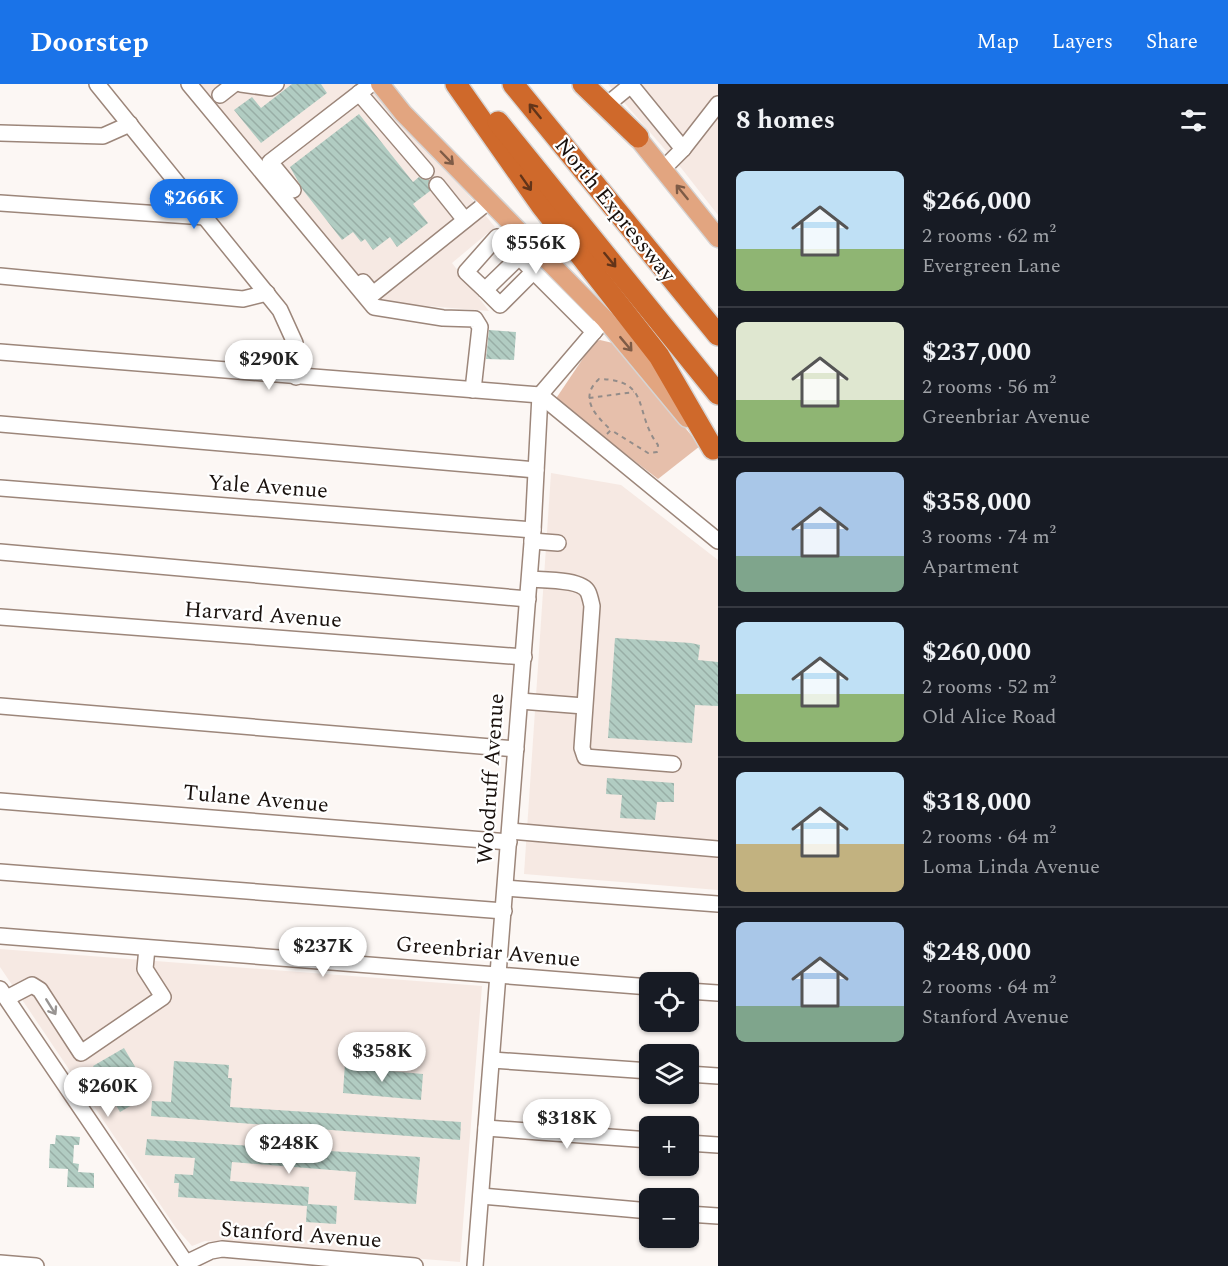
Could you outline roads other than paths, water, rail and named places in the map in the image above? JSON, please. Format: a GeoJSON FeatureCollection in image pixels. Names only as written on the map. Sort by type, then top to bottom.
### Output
{"type":"FeatureCollection","features":[{"type":"Feature","properties":{"kind":"highway"},"geometry":{"type":"LineString","coordinates":[[456,84],[541,205],[658,356],[716,452]]}},
{"type":"Feature","properties":{"kind":"highway","name":"North Expressway"},"geometry":{"type":"LineString","coordinates":[[467,84],[718,393]]}},
{"type":"Feature","properties":{"kind":"highway","name":"North Expressway"},"geometry":{"type":"LineString","coordinates":[[513,84],[718,335]]}},
{"type":"Feature","properties":{"kind":"highway"},"geometry":{"type":"LineString","coordinates":[[583,84],[638,137]]}},
{"type":"Feature","properties":{"kind":"main road"},"geometry":{"type":"LineString","coordinates":[[380,84],[422,132],[489,201],[520,249],[599,325],[716,452]]}},
{"type":"Feature","properties":{"kind":"main road"},"geometry":{"type":"LineString","coordinates":[[593,84],[718,238]]}},
{"type":"Feature","properties":{"kind":"street"},"geometry":{"type":"LineString","coordinates":[[97,84],[267,293],[292,332],[296,352],[296,377]]}},
{"type":"Feature","properties":{"kind":"street"},"geometry":{"type":"LineString","coordinates":[[189,84],[374,307],[443,318],[475,319],[480,327],[473,390]]}},
{"type":"Feature","properties":{"kind":"street"},"geometry":{"type":"LineString","coordinates":[[220,95],[234,84]]}},
{"type":"Feature","properties":{"kind":"street"},"geometry":{"type":"LineString","coordinates":[[241,84],[270,88],[276,84]]}},
{"type":"Feature","properties":{"kind":"street"},"geometry":{"type":"LineString","coordinates":[[609,103],[630,85],[683,148]]}},
{"type":"Feature","properties":{"kind":"street"},"geometry":{"type":"LineString","coordinates":[[293,190],[270,162],[365,88],[404,146],[426,171]]}},
{"type":"Feature","properties":{"kind":"street"},"geometry":{"type":"LineString","coordinates":[[663,169],[718,104]]}},
{"type":"Feature","properties":{"kind":"street"},"geometry":{"type":"LineString","coordinates":[[0,134],[103,136],[111,135],[130,124]]}},
{"type":"Feature","properties":{"kind":"street"},"geometry":{"type":"LineString","coordinates":[[404,146],[422,132]]}},
{"type":"Feature","properties":{"kind":"street"},"geometry":{"type":"LineString","coordinates":[[437,185],[465,220]]}},
{"type":"Feature","properties":{"kind":"street"},"geometry":{"type":"LineString","coordinates":[[303,207],[373,294],[489,201]]}},
{"type":"Feature","properties":{"kind":"street"},"geometry":{"type":"LineString","coordinates":[[0,203],[205,217]]}},
{"type":"Feature","properties":{"kind":"street"},"geometry":{"type":"LineString","coordinates":[[533,272],[500,305],[466,272],[497,237],[520,249],[533,272],[599,325],[540,395]]}},
{"type":"Feature","properties":{"kind":"street"},"geometry":{"type":"LineString","coordinates":[[485,290],[520,249]]}},
{"type":"Feature","properties":{"kind":"street"},"geometry":{"type":"LineString","coordinates":[[0,276],[243,299],[267,293]]}},
{"type":"Feature","properties":{"kind":"street"},"geometry":{"type":"LineString","coordinates":[[0,352],[540,395],[718,541]]}},
{"type":"Feature","properties":{"kind":"street","name":"Woodruff Avenue"},"geometry":{"type":"LineString","coordinates":[[475,1266],[530,579],[540,395]]}},
{"type":"Feature","properties":{"kind":"street"},"geometry":{"type":"LineString","coordinates":[[0,424],[536,470]]}},
{"type":"Feature","properties":{"kind":"street","name":"Yale Avenue"},"geometry":{"type":"LineString","coordinates":[[0,488],[533,536],[558,543]]}},
{"type":"Feature","properties":{"kind":"street"},"geometry":{"type":"LineString","coordinates":[[0,552],[528,599]]}},
{"type":"Feature","properties":{"kind":"street"},"geometry":{"type":"LineString","coordinates":[[530,579],[564,581],[584,587],[588,592],[592,606],[582,748],[585,757],[673,764]]}},
{"type":"Feature","properties":{"kind":"street","name":"Harvard Avenue"},"geometry":{"type":"LineString","coordinates":[[0,617],[524,657]]}},
{"type":"Feature","properties":{"kind":"street"},"geometry":{"type":"LineString","coordinates":[[520,701],[584,706]]}},
{"type":"Feature","properties":{"kind":"street"},"geometry":{"type":"LineString","coordinates":[[0,706],[516,749]]}},
{"type":"Feature","properties":{"kind":"street","name":"Tulane Avenue"},"geometry":{"type":"LineString","coordinates":[[0,801],[718,849]]}},
{"type":"Feature","properties":{"kind":"street"},"geometry":{"type":"LineString","coordinates":[[0,872],[504,911]]}},
{"type":"Feature","properties":{"kind":"street"},"geometry":{"type":"LineString","coordinates":[[506,888],[718,904]]}},
{"type":"Feature","properties":{"kind":"street","name":"Greenbriar Avenue"},"geometry":{"type":"LineString","coordinates":[[0,936],[639,986]]}},
{"type":"Feature","properties":{"kind":"street"},"geometry":{"type":"LineString","coordinates":[[147,948],[145,969],[163,997],[81,1053],[40,990],[32,985],[3,993],[187,1264]]}},
{"type":"Feature","properties":{"kind":"street"},"geometry":{"type":"LineString","coordinates":[[699,992],[718,993]]}},
{"type":"Feature","properties":{"kind":"street"},"geometry":{"type":"LineString","coordinates":[[492,1060],[639,1070]]}},
{"type":"Feature","properties":{"kind":"street"},"geometry":{"type":"LineString","coordinates":[[699,1075],[718,1076]]}},
{"type":"Feature","properties":{"kind":"street"},"geometry":{"type":"LineString","coordinates":[[486,1128],[639,1139]]}},
{"type":"Feature","properties":{"kind":"street"},"geometry":{"type":"LineString","coordinates":[[699,1144],[718,1146]]}},
{"type":"Feature","properties":{"kind":"street"},"geometry":{"type":"LineString","coordinates":[[481,1196],[639,1210]]}},
{"type":"Feature","properties":{"kind":"street"},"geometry":{"type":"LineString","coordinates":[[699,1215],[718,1216]]}},
{"type":"Feature","properties":{"kind":"street","name":"Stanford Avenue"},"geometry":{"type":"LineString","coordinates":[[187,1264],[211,1251],[234,1250],[416,1266]]}},
{"type":"Feature","properties":{"kind":"street"},"geometry":{"type":"LineString","coordinates":[[0,1263],[36,1266]]}}]}
